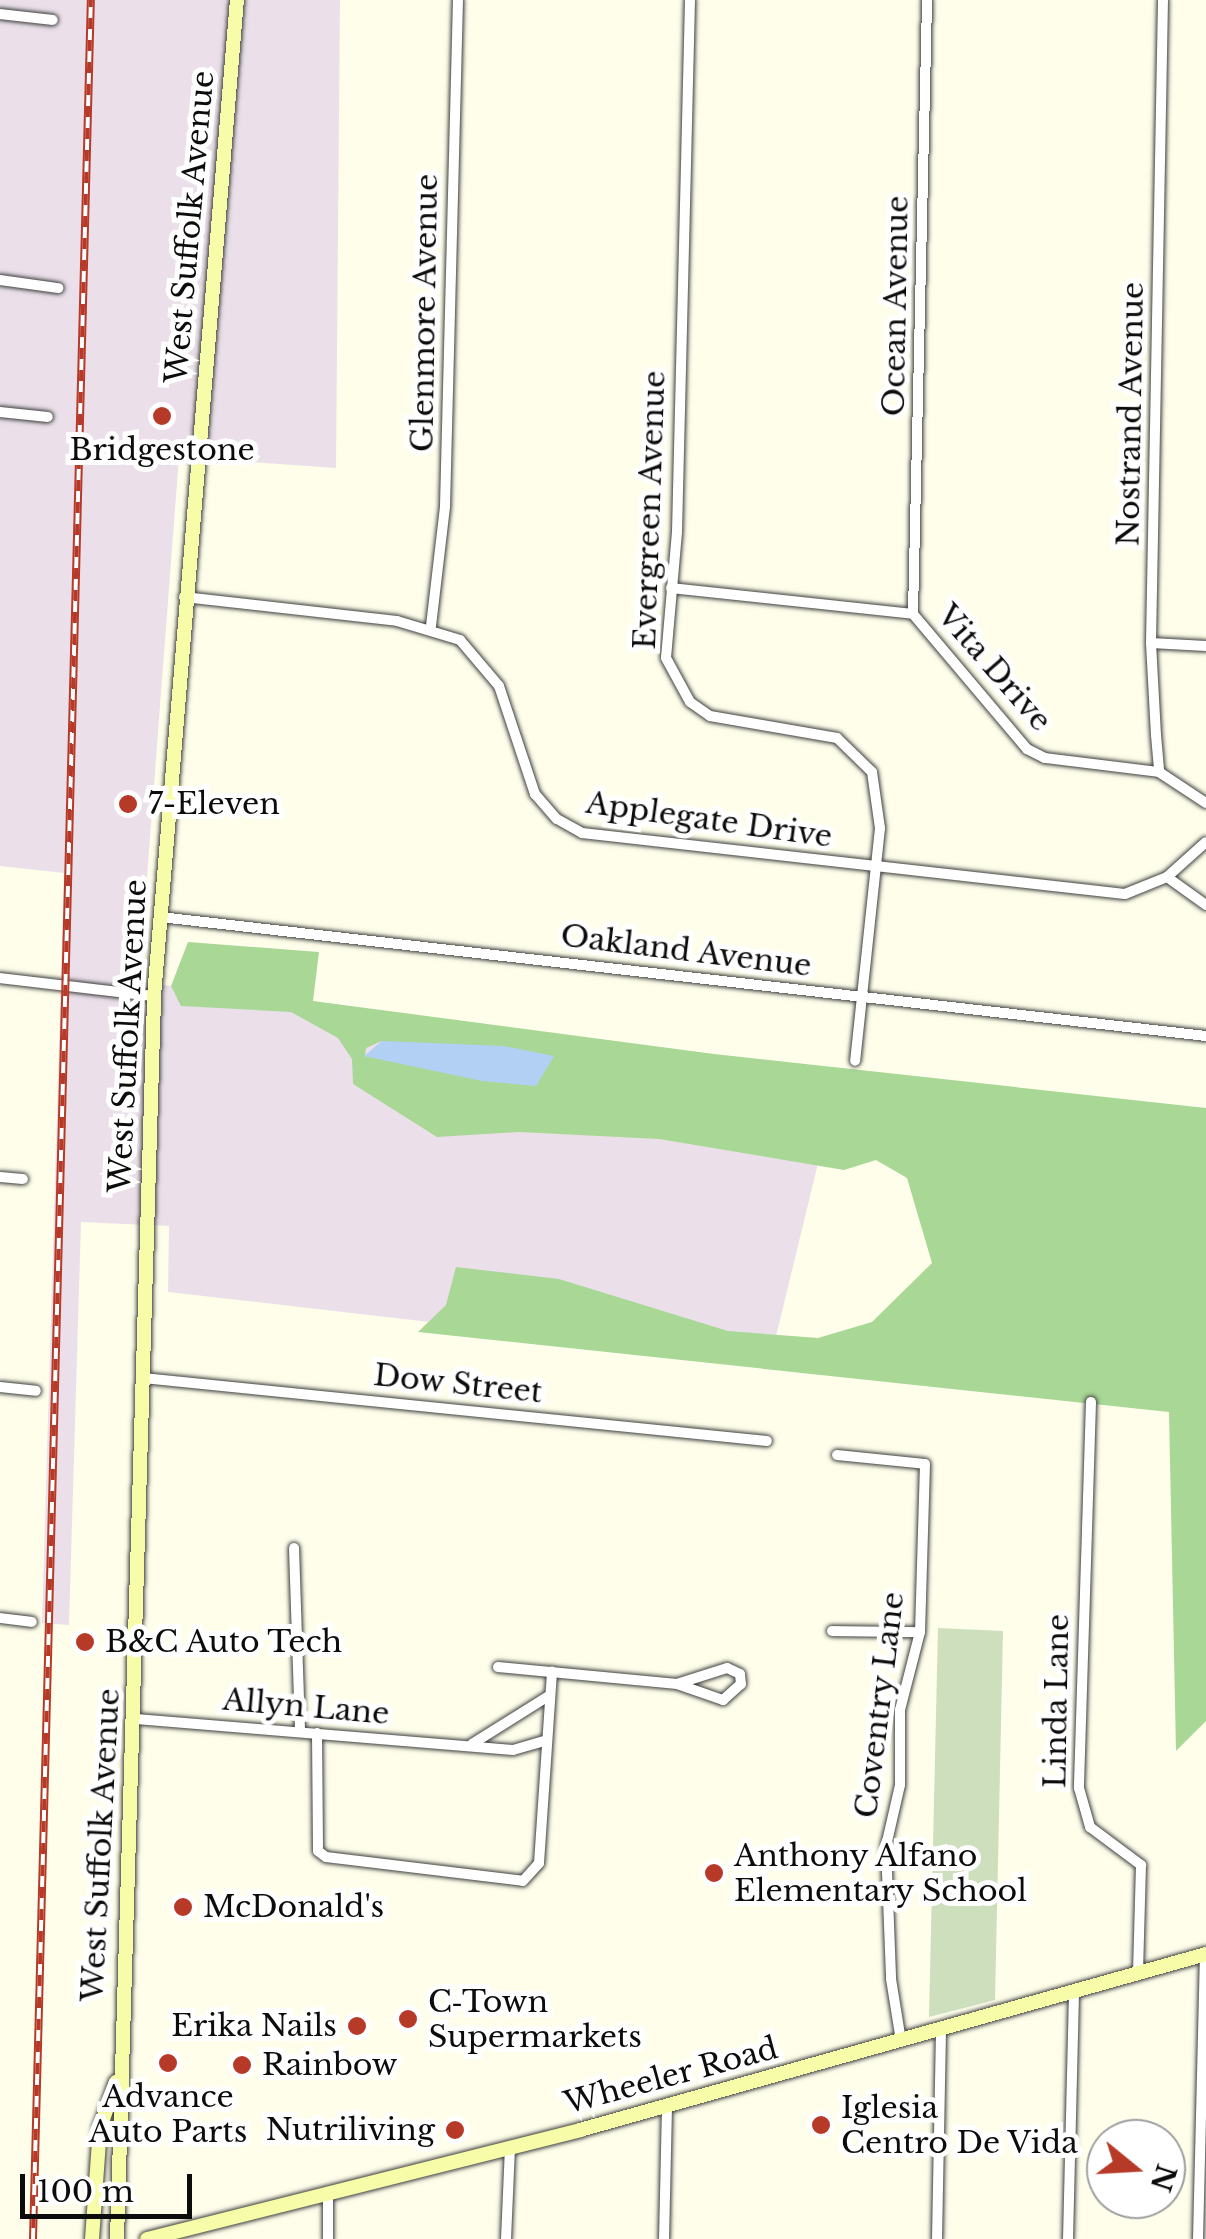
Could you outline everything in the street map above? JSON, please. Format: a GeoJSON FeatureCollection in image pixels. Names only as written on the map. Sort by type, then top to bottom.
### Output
{"type":"FeatureCollection","features":[{"type":"Feature","properties":{"kind":"main road","name":"West Suffolk Avenue"},"geometry":{"type":"LineString","coordinates":[[117,2239],[118,2076],[136,1718],[154,996],[184,597],[237,0]]}},
{"type":"Feature","properties":{"kind":"main road","name":"Wheeler Road"},"geometry":{"type":"LineString","coordinates":[[147,2239],[510,2148],[1205,1954]]}},
{"type":"Feature","properties":{"kind":"main road","name":"West Suffolk Avenue"},"geometry":{"type":"LineString","coordinates":[[92,2239],[100,2128],[118,2076]]}},
{"type":"Feature","properties":{"kind":"street","name":"Glenmore Avenue"},"geometry":{"type":"LineString","coordinates":[[431,626],[446,506],[458,0]]}},
{"type":"Feature","properties":{"kind":"street","name":"Evergreen Avenue"},"geometry":{"type":"LineString","coordinates":[[690,0],[671,588],[665,631],[675,682],[710,716],[814,731],[856,753],[880,794],[877,868],[855,1061]]}},
{"type":"Feature","properties":{"kind":"street","name":"Ocean Avenue"},"geometry":{"type":"LineString","coordinates":[[913,614],[927,0]]}},
{"type":"Feature","properties":{"kind":"street","name":"Nostrand Avenue"},"geometry":{"type":"LineString","coordinates":[[1159,772],[1151,643],[1163,0]]}},
{"type":"Feature","properties":{"kind":"street"},"geometry":{"type":"LineString","coordinates":[[0,14],[53,20]]}},
{"type":"Feature","properties":{"kind":"street"},"geometry":{"type":"LineString","coordinates":[[0,280],[58,288]]}},
{"type":"Feature","properties":{"kind":"street"},"geometry":{"type":"LineString","coordinates":[[0,412],[48,417]]}},
{"type":"Feature","properties":{"kind":"street","name":"Vita Drive"},"geometry":{"type":"LineString","coordinates":[[671,588],[913,614],[1027,749],[1045,758],[1159,772]]}},
{"type":"Feature","properties":{"kind":"street","name":"Applegate Drive"},"geometry":{"type":"LineString","coordinates":[[184,597],[431,626],[481,660],[499,686],[535,794],[557,819],[582,833],[1110,894],[1146,888],[1167,877],[1206,842]]}},
{"type":"Feature","properties":{"kind":"street"},"geometry":{"type":"LineString","coordinates":[[1151,643],[1206,646]]}},
{"type":"Feature","properties":{"kind":"street"},"geometry":{"type":"LineString","coordinates":[[1159,772],[1206,804]]}},
{"type":"Feature","properties":{"kind":"street"},"geometry":{"type":"LineString","coordinates":[[1167,877],[1206,906]]}},
{"type":"Feature","properties":{"kind":"street","name":"Oakland Avenue"},"geometry":{"type":"LineString","coordinates":[[160,917],[1206,1036]]}},
{"type":"Feature","properties":{"kind":"street"},"geometry":{"type":"LineString","coordinates":[[0,978],[154,996]]}},
{"type":"Feature","properties":{"kind":"street"},"geometry":{"type":"LineString","coordinates":[[0,1177],[23,1180]]}},
{"type":"Feature","properties":{"kind":"street","name":"Dow Street"},"geometry":{"type":"LineString","coordinates":[[143,1378],[766,1442]]}},
{"type":"Feature","properties":{"kind":"street"},"geometry":{"type":"LineString","coordinates":[[0,1387],[36,1391]]}},
{"type":"Feature","properties":{"kind":"street","name":"Linda Lane"},"geometry":{"type":"LineString","coordinates":[[1092,1402],[1080,1798],[1090,1828],[1141,1865],[1138,1972]]}},
{"type":"Feature","properties":{"kind":"street","name":"Coventry Lane"},"geometry":{"type":"LineString","coordinates":[[837,1455],[925,1464],[920,1632],[900,1710],[900,1786],[886,1846],[890,1964],[901,2041]]}},
{"type":"Feature","properties":{"kind":"street"},"geometry":{"type":"LineString","coordinates":[[294,1548],[300,1731]]}},
{"type":"Feature","properties":{"kind":"street"},"geometry":{"type":"LineString","coordinates":[[0,1618],[32,1622]]}},
{"type":"Feature","properties":{"kind":"street"},"geometry":{"type":"LineString","coordinates":[[832,1631],[920,1632]]}},
{"type":"Feature","properties":{"kind":"street"},"geometry":{"type":"LineString","coordinates":[[498,1667],[677,1684],[723,1700],[741,1684],[740,1674],[727,1668],[677,1684]]}},
{"type":"Feature","properties":{"kind":"street"},"geometry":{"type":"LineString","coordinates":[[317,1734],[318,1851],[326,1858],[523,1881],[534,1877],[539,1863],[544,1740],[552,1671]]}},
{"type":"Feature","properties":{"kind":"street"},"geometry":{"type":"LineString","coordinates":[[472,1744],[550,1695]]}},
{"type":"Feature","properties":{"kind":"street","name":"Allyn Lane"},"geometry":{"type":"LineString","coordinates":[[136,1718],[513,1750],[544,1740]]}},
{"type":"Feature","properties":{"kind":"street"},"geometry":{"type":"LineString","coordinates":[[1198,2239],[1205,1954]]}},
{"type":"Feature","properties":{"kind":"street"},"geometry":{"type":"LineString","coordinates":[[1068,2239],[1074,1991]]}},
{"type":"Feature","properties":{"kind":"street"},"geometry":{"type":"LineString","coordinates":[[937,2239],[941,2027]]}},
{"type":"Feature","properties":{"kind":"street"},"geometry":{"type":"LineString","coordinates":[[664,2239],[668,2105]]}},
{"type":"Feature","properties":{"kind":"street"},"geometry":{"type":"LineString","coordinates":[[506,2239],[510,2148]]}},
{"type":"Feature","properties":{"kind":"street"},"geometry":{"type":"LineString","coordinates":[[328,2195],[328,2239]]}},
{"type":"Feature","properties":{"kind":"shaded area"},"geometry":{"type":"Polygon","coordinates":[[[0,0],[340,0],[336,468],[179,457],[139,982],[376,1012],[823,1143],[770,1361],[168,1292],[169,1226],[81,1222],[69,1625],[42,1623],[64,873],[0,866],[0,0]]]}},
{"type":"Feature","properties":{"kind":"green space"},"geometry":{"type":"Polygon","coordinates":[[[188,942],[319,952],[313,1001],[714,1054],[1206,1108],[1206,1721],[1176,1751],[1169,1412],[418,1332],[446,1305],[456,1267],[559,1279],[728,1331],[818,1338],[872,1322],[932,1263],[907,1178],[876,1160],[844,1170],[659,1139],[519,1132],[437,1137],[353,1084],[352,1059],[338,1038],[291,1012],[181,1006],[171,986],[188,942]],[[382,1041],[366,1048],[365,1056],[536,1086],[382,1041]]]}},
{"type":"Feature","properties":{"kind":"green space"},"geometry":{"type":"Polygon","coordinates":[[[938,1628],[1003,1631],[995,2000],[929,2017],[938,1628]]]}},
{"type":"Feature","properties":{"kind":"water"},"geometry":{"type":"Polygon","coordinates":[[[382,1041],[504,1046],[554,1056],[536,1086],[482,1081],[364,1056],[382,1041]]]}},
{"type":"Feature","properties":{"kind":"railway"},"geometry":{"type":"LineString","coordinates":[[33,2239],[91,0]]}},
{"type":"Feature","properties":{"kind":"place","name":"Bridgestone"},"geometry":{"type":"Point","coordinates":[162,416]}},
{"type":"Feature","properties":{"kind":"place","name":"7-Eleven"},"geometry":{"type":"Point","coordinates":[128,804]}},
{"type":"Feature","properties":{"kind":"place","name":"B&C Auto Tech"},"geometry":{"type":"Point","coordinates":[85,1642]}},
{"type":"Feature","properties":{"kind":"place","name":"Anthony Alfano Elementary School"},"geometry":{"type":"Point","coordinates":[714,1873]}},
{"type":"Feature","properties":{"kind":"place","name":"McDonald's"},"geometry":{"type":"Point","coordinates":[183,1907]}},
{"type":"Feature","properties":{"kind":"place","name":"C‑Town Supermarkets"},"geometry":{"type":"Point","coordinates":[408,2019]}},
{"type":"Feature","properties":{"kind":"place","name":"Erika Nails"},"geometry":{"type":"Point","coordinates":[357,2026]}},
{"type":"Feature","properties":{"kind":"place","name":"Advance Auto Parts"},"geometry":{"type":"Point","coordinates":[168,2063]}},
{"type":"Feature","properties":{"kind":"place","name":"Rainbow"},"geometry":{"type":"Point","coordinates":[242,2065]}},
{"type":"Feature","properties":{"kind":"place","name":"Iglesia Centro De Vida"},"geometry":{"type":"Point","coordinates":[821,2125]}},
{"type":"Feature","properties":{"kind":"place","name":"Nutriliving"},"geometry":{"type":"Point","coordinates":[455,2130]}}]}
